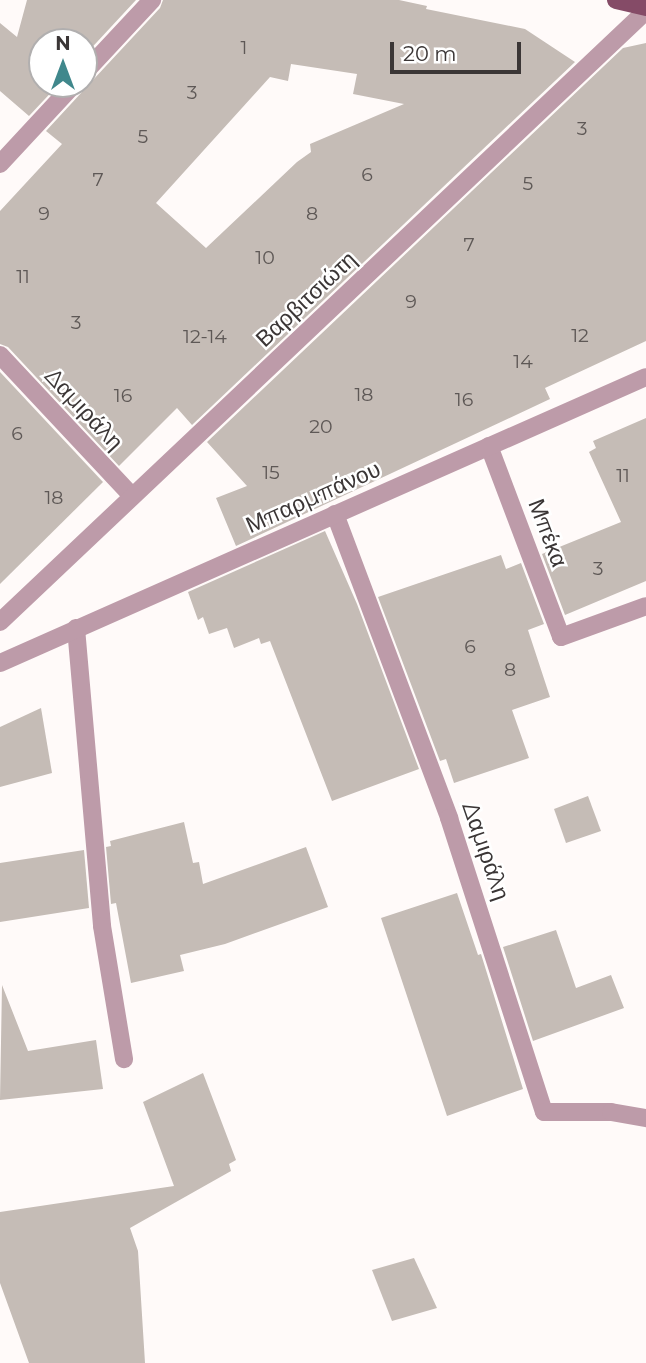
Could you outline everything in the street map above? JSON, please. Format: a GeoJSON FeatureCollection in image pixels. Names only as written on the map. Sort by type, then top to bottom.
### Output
{"type":"FeatureCollection","features":[{"type":"Feature","properties":{"kind":"main road"},"geometry":{"type":"LineString","coordinates":[[616,0],[646,8]]}},
{"type":"Feature","properties":{"kind":"main road"},"geometry":{"type":"LineString","coordinates":[[641,0],[646,8]]}},
{"type":"Feature","properties":{"kind":"street"},"geometry":{"type":"LineString","coordinates":[[98,58],[152,0]]}},
{"type":"Feature","properties":{"kind":"street","name":"Βαρβιτσιώτη"},"geometry":{"type":"LineString","coordinates":[[0,622],[646,8]]}},
{"type":"Feature","properties":{"kind":"street"},"geometry":{"type":"LineString","coordinates":[[0,164],[61,98]]}},
{"type":"Feature","properties":{"kind":"street","name":"Δαμιράλη"},"geometry":{"type":"LineString","coordinates":[[0,355],[132,496]]}},
{"type":"Feature","properties":{"kind":"street","name":"Μπαρμπάνου"},"geometry":{"type":"LineString","coordinates":[[0,663],[646,377]]}},
{"type":"Feature","properties":{"kind":"street","name":"Μπέκα"},"geometry":{"type":"LineString","coordinates":[[489,446],[561,637],[646,606]]}},
{"type":"Feature","properties":{"kind":"street","name":"Δαμιράλη"},"geometry":{"type":"LineString","coordinates":[[335,514],[449,818],[544,1112],[611,1112],[646,1118]]}},
{"type":"Feature","properties":{"kind":"street"},"geometry":{"type":"LineString","coordinates":[[76,628],[102,926],[124,1059]]}},
{"type":"Feature","properties":{"kind":"building"},"geometry":{"type":"Polygon","coordinates":[[[27,0],[136,0],[98,41],[98,28],[28,28],[28,98],[46,98],[29,116],[0,91],[0,23],[17,37],[27,0]]]}},
{"type":"Feature","properties":{"kind":"building"},"geometry":{"type":"Polygon","coordinates":[[[163,0],[399,0],[427,6],[426,9],[525,29],[575,62],[192,425],[177,408],[119,466],[8,347],[0,344],[0,211],[62,144],[46,131],[76,98],[98,98],[98,75],[160,8],[163,0]],[[291,64],[288,81],[270,77],[156,203],[206,248],[311,152],[310,144],[404,104],[353,94],[357,74],[291,64]]]}},
{"type":"Feature","properties":{"kind":"building"},"geometry":{"type":"Polygon","coordinates":[[[646,43],[646,341],[545,388],[550,399],[236,546],[216,498],[247,486],[207,442],[623,48],[646,43]]]}},
{"type":"Feature","properties":{"kind":"building"},"geometry":{"type":"Polygon","coordinates":[[[0,372],[103,482],[0,584],[0,372]]]}},
{"type":"Feature","properties":{"kind":"building"},"geometry":{"type":"Polygon","coordinates":[[[646,418],[646,581],[565,615],[542,554],[621,522],[589,452],[596,448],[593,441],[646,418]]]}},
{"type":"Feature","properties":{"kind":"building"},"geometry":{"type":"Polygon","coordinates":[[[325,531],[357,604],[419,769],[332,801],[270,641],[261,644],[259,638],[234,648],[227,628],[209,634],[203,617],[198,620],[188,592],[325,531]]]}},
{"type":"Feature","properties":{"kind":"building"},"geometry":{"type":"Polygon","coordinates":[[[501,555],[506,569],[521,563],[544,624],[528,630],[550,697],[512,710],[529,758],[454,783],[446,759],[440,761],[378,597],[501,555]]]}},
{"type":"Feature","properties":{"kind":"building"},"geometry":{"type":"Polygon","coordinates":[[[41,708],[52,773],[0,787],[0,727],[41,708]]]}},
{"type":"Feature","properties":{"kind":"building"},"geometry":{"type":"Polygon","coordinates":[[[588,796],[601,831],[566,843],[554,809],[588,796]]]}},
{"type":"Feature","properties":{"kind":"building"},"geometry":{"type":"Polygon","coordinates":[[[184,822],[193,863],[199,862],[203,884],[306,847],[328,907],[225,944],[180,955],[184,971],[131,983],[116,903],[111,904],[106,847],[111,846],[110,841],[184,822]]]}},
{"type":"Feature","properties":{"kind":"building"},"geometry":{"type":"Polygon","coordinates":[[[84,850],[89,908],[0,922],[0,863],[84,850]]]}},
{"type":"Feature","properties":{"kind":"building"},"geometry":{"type":"Polygon","coordinates":[[[457,893],[478,955],[481,954],[523,1089],[447,1116],[381,918],[457,893]]]}},
{"type":"Feature","properties":{"kind":"building"},"geometry":{"type":"Polygon","coordinates":[[[556,930],[576,988],[611,975],[624,1008],[533,1041],[503,947],[556,930]]]}},
{"type":"Feature","properties":{"kind":"building"},"geometry":{"type":"Polygon","coordinates":[[[2,985],[28,1051],[96,1040],[103,1089],[0,1100],[2,985]]]}},
{"type":"Feature","properties":{"kind":"building"},"geometry":{"type":"Polygon","coordinates":[[[203,1073],[236,1160],[229,1164],[231,1171],[130,1228],[138,1251],[145,1363],[29,1363],[0,1283],[0,1212],[174,1186],[143,1102],[203,1073]]]}},
{"type":"Feature","properties":{"kind":"building"},"geometry":{"type":"Polygon","coordinates":[[[414,1258],[437,1308],[392,1321],[372,1270],[414,1258]]]}}]}
